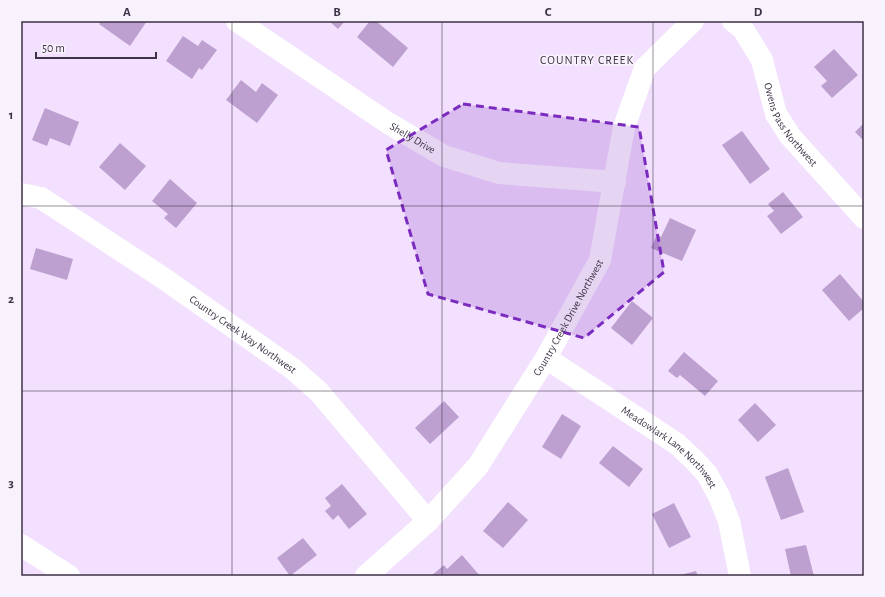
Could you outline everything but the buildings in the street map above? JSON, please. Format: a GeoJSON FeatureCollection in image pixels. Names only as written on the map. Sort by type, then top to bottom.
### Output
{"type":"FeatureCollection","features":[{"type":"Feature","properties":{"kind":"street","name":"Shelly Drive"},"geometry":{"type":"LineString","coordinates":[[237,21],[388,123],[444,156],[499,173],[615,182]]}},
{"type":"Feature","properties":{"kind":"street","name":"Country Creek Drive Northwest"},"geometry":{"type":"LineString","coordinates":[[366,576],[428,521],[478,466],[546,358],[600,260],[624,128],[646,68],[693,21]]}},
{"type":"Feature","properties":{"kind":"street","name":"Owens Pass Northwest"},"geometry":{"type":"LineString","coordinates":[[733,21],[743,29],[762,60],[776,114],[790,136],[864,218]]}},
{"type":"Feature","properties":{"kind":"street","name":"Country Creek Way Northwest"},"geometry":{"type":"LineString","coordinates":[[21,194],[41,198],[163,278],[293,369],[318,392],[428,521]]}},
{"type":"Feature","properties":{"kind":"street","name":"Meadowlark Lane Northwest"},"geometry":{"type":"LineString","coordinates":[[546,358],[676,444],[707,474],[719,496],[729,521],[740,576]]}},
{"type":"Feature","properties":{"kind":"street"},"geometry":{"type":"LineString","coordinates":[[21,545],[66,575]]}},
{"type":"Feature","properties":{"kind":"highlighted area"},"geometry":{"type":"Polygon","coordinates":[[[463,104],[639,127],[664,272],[584,338],[428,294],[386,150],[463,104]]]}},
{"type":"Feature","properties":{"kind":"district","name":"COUNTRY CREEK"},"geometry":{"type":"Point","coordinates":[587,60]}}]}
